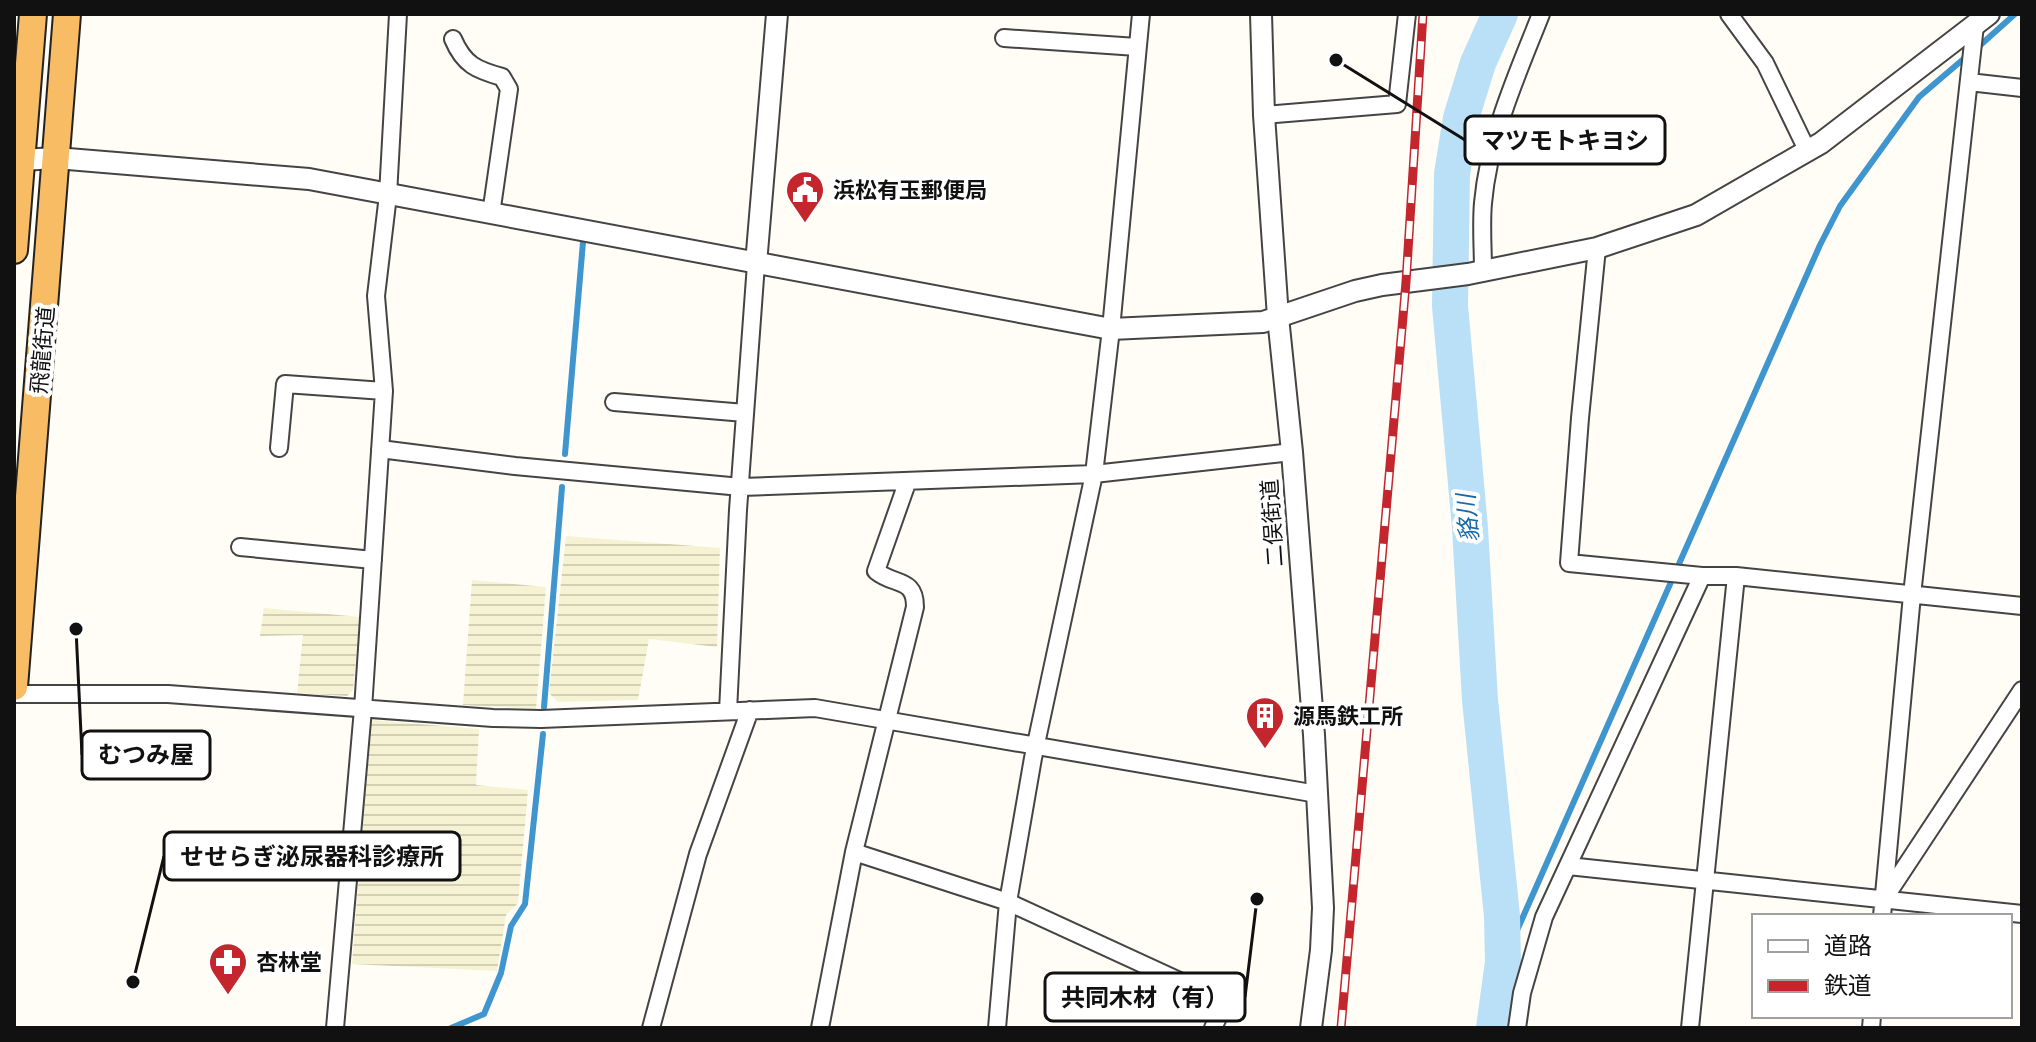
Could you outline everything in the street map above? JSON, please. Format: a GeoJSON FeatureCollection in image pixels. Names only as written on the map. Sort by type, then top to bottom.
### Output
{"type":"FeatureCollection","features":[{"type":"Feature","properties":{"kind":"highway"},"geometry":{"type":"LineString","coordinates":[[14,250],[17,160],[33,14]]}},
{"type":"Feature","properties":{"kind":"highway","name":"飛龍街道"},"geometry":{"type":"LineString","coordinates":[[14,687],[67,14]]}},
{"type":"Feature","properties":{"kind":"street"},"geometry":{"type":"LineString","coordinates":[[335,1028],[363,709],[384,391],[376,296],[388,195],[398,14]]}},
{"type":"Feature","properties":{"kind":"street"},"geometry":{"type":"LineString","coordinates":[[728,711],[745,413],[777,14]]}},
{"type":"Feature","properties":{"kind":"street"},"geometry":{"type":"LineString","coordinates":[[997,1028],[1008,902],[1033,758],[1094,474],[1141,14]]}},
{"type":"Feature","properties":{"kind":"street","name":"二俣街道"},"geometry":{"type":"LineString","coordinates":[[1261,14],[1264,115],[1278,317],[1292,452],[1317,794],[1323,927],[1311,1028]]}},
{"type":"Feature","properties":{"kind":"street"},"geometry":{"type":"LineString","coordinates":[[1264,115],[1397,104],[1407,14]]}},
{"type":"Feature","properties":{"kind":"street"},"geometry":{"type":"LineString","coordinates":[[1476,273],[1488,168],[1504,106],[1541,14]]}},
{"type":"Feature","properties":{"kind":"street"},"geometry":{"type":"LineString","coordinates":[[1729,14],[1765,63],[1808,152]]}},
{"type":"Feature","properties":{"kind":"street"},"geometry":{"type":"LineString","coordinates":[[17,160],[56,158],[293,177],[1111,329],[1263,322],[1355,291],[1476,273],[1597,248],[1696,215],[1808,152],[1979,22]]}},
{"type":"Feature","properties":{"kind":"street"},"geometry":{"type":"LineString","coordinates":[[1883,908],[1912,595],[1970,76],[1979,22]]}},
{"type":"Feature","properties":{"kind":"street"},"geometry":{"type":"LineString","coordinates":[[1004,38],[1137,47]]}},
{"type":"Feature","properties":{"kind":"street"},"geometry":{"type":"LineString","coordinates":[[453,39],[474,69],[502,77],[509,89],[491,214]]}},
{"type":"Feature","properties":{"kind":"street"},"geometry":{"type":"LineString","coordinates":[[1970,76],[2022,88]]}},
{"type":"Feature","properties":{"kind":"street"},"geometry":{"type":"LineString","coordinates":[[1597,248],[1569,563],[1736,576],[2022,606]]}},
{"type":"Feature","properties":{"kind":"street"},"geometry":{"type":"LineString","coordinates":[[279,448],[285,384],[384,391]]}},
{"type":"Feature","properties":{"kind":"street"},"geometry":{"type":"LineString","coordinates":[[614,402],[745,413]]}},
{"type":"Feature","properties":{"kind":"street"},"geometry":{"type":"LineString","coordinates":[[380,449],[515,466],[741,487],[1094,474],[1292,452]]}},
{"type":"Feature","properties":{"kind":"street"},"geometry":{"type":"LineString","coordinates":[[820,1028],[854,852],[915,601],[915,594],[908,586],[878,574],[876,567],[907,483]]}},
{"type":"Feature","properties":{"kind":"street"},"geometry":{"type":"LineString","coordinates":[[240,547],[373,560]]}},
{"type":"Feature","properties":{"kind":"street"},"geometry":{"type":"LineString","coordinates":[[1517,1028],[1522,993],[1544,917],[1696,575]]}},
{"type":"Feature","properties":{"kind":"street"},"geometry":{"type":"LineString","coordinates":[[1690,1028],[1736,576]]}},
{"type":"Feature","properties":{"kind":"street"},"geometry":{"type":"LineString","coordinates":[[1883,908],[2022,690]]}},
{"type":"Feature","properties":{"kind":"street"},"geometry":{"type":"LineString","coordinates":[[14,694],[168,694],[541,719],[815,708],[1317,794]]}},
{"type":"Feature","properties":{"kind":"street"},"geometry":{"type":"LineString","coordinates":[[651,1028],[698,854],[750,710]]}},
{"type":"Feature","properties":{"kind":"street"},"geometry":{"type":"LineString","coordinates":[[854,852],[1008,902],[1223,1001],[1213,1028]]}},
{"type":"Feature","properties":{"kind":"street"},"geometry":{"type":"LineString","coordinates":[[1568,866],[1707,882],[1883,908],[2022,914]]}},
{"type":"Feature","properties":{"kind":"shaded area"},"geometry":{"type":"Polygon","coordinates":[[[566,536],[720,548],[717,647],[649,639],[638,700],[558,702],[549,693],[566,536]]]}},
{"type":"Feature","properties":{"kind":"shaded area"},"geometry":{"type":"Polygon","coordinates":[[[472,580],[546,587],[536,709],[463,705],[472,580]]]}},
{"type":"Feature","properties":{"kind":"shaded area"},"geometry":{"type":"Polygon","coordinates":[[[264,608],[360,617],[353,690],[347,696],[297,693],[303,635],[260,636],[264,608]]]}},
{"type":"Feature","properties":{"kind":"shaded area"},"geometry":{"type":"Polygon","coordinates":[[[371,720],[479,729],[476,785],[528,790],[518,903],[506,915],[497,971],[352,964],[371,720]]]}},
{"type":"Feature","properties":{"kind":"waterway","name":"貉川"},"geometry":{"type":"LineString","coordinates":[[1494,1028],[1503,962],[1502,916],[1480,700],[1470,528],[1450,306],[1452,174],[1461,118],[1478,63],[1500,14]]}},
{"type":"Feature","properties":{"kind":"waterway"},"geometry":{"type":"LineString","coordinates":[[1976,49],[2015,14]]}},
{"type":"Feature","properties":{"kind":"waterway"},"geometry":{"type":"LineString","coordinates":[[1503,962],[1820,245],[1840,206],[1919,97],[1967,56]]}},
{"type":"Feature","properties":{"kind":"waterway"},"geometry":{"type":"LineString","coordinates":[[565,454],[583,242]]}},
{"type":"Feature","properties":{"kind":"waterway"},"geometry":{"type":"LineString","coordinates":[[544,707],[562,487]]}},
{"type":"Feature","properties":{"kind":"waterway"},"geometry":{"type":"LineString","coordinates":[[451,1028],[484,1014],[501,973],[511,926],[525,904],[543,734]]}},
{"type":"Feature","properties":{"kind":"railway"},"geometry":{"type":"LineString","coordinates":[[1341,1028],[1406,282],[1423,14]]}},
{"type":"Feature","properties":{"kind":"place","name":"マツモトキヨシ"},"geometry":{"type":"Point","coordinates":[1336,60]}},
{"type":"Feature","properties":{"kind":"place","name":"浜松有玉郵便局"},"geometry":{"type":"Point","coordinates":[805,224]}},
{"type":"Feature","properties":{"kind":"place","name":"むつみ屋"},"geometry":{"type":"Point","coordinates":[76,629]}},
{"type":"Feature","properties":{"kind":"place","name":"源馬鉄工所"},"geometry":{"type":"Point","coordinates":[1265,750]}},
{"type":"Feature","properties":{"kind":"place","name":"共同木材（有）"},"geometry":{"type":"Point","coordinates":[1257,899]}},
{"type":"Feature","properties":{"kind":"place","name":"せせらぎ泌尿器科診療所"},"geometry":{"type":"Point","coordinates":[133,982]}},
{"type":"Feature","properties":{"kind":"place","name":"杏林堂"},"geometry":{"type":"Point","coordinates":[228,996]}}]}
